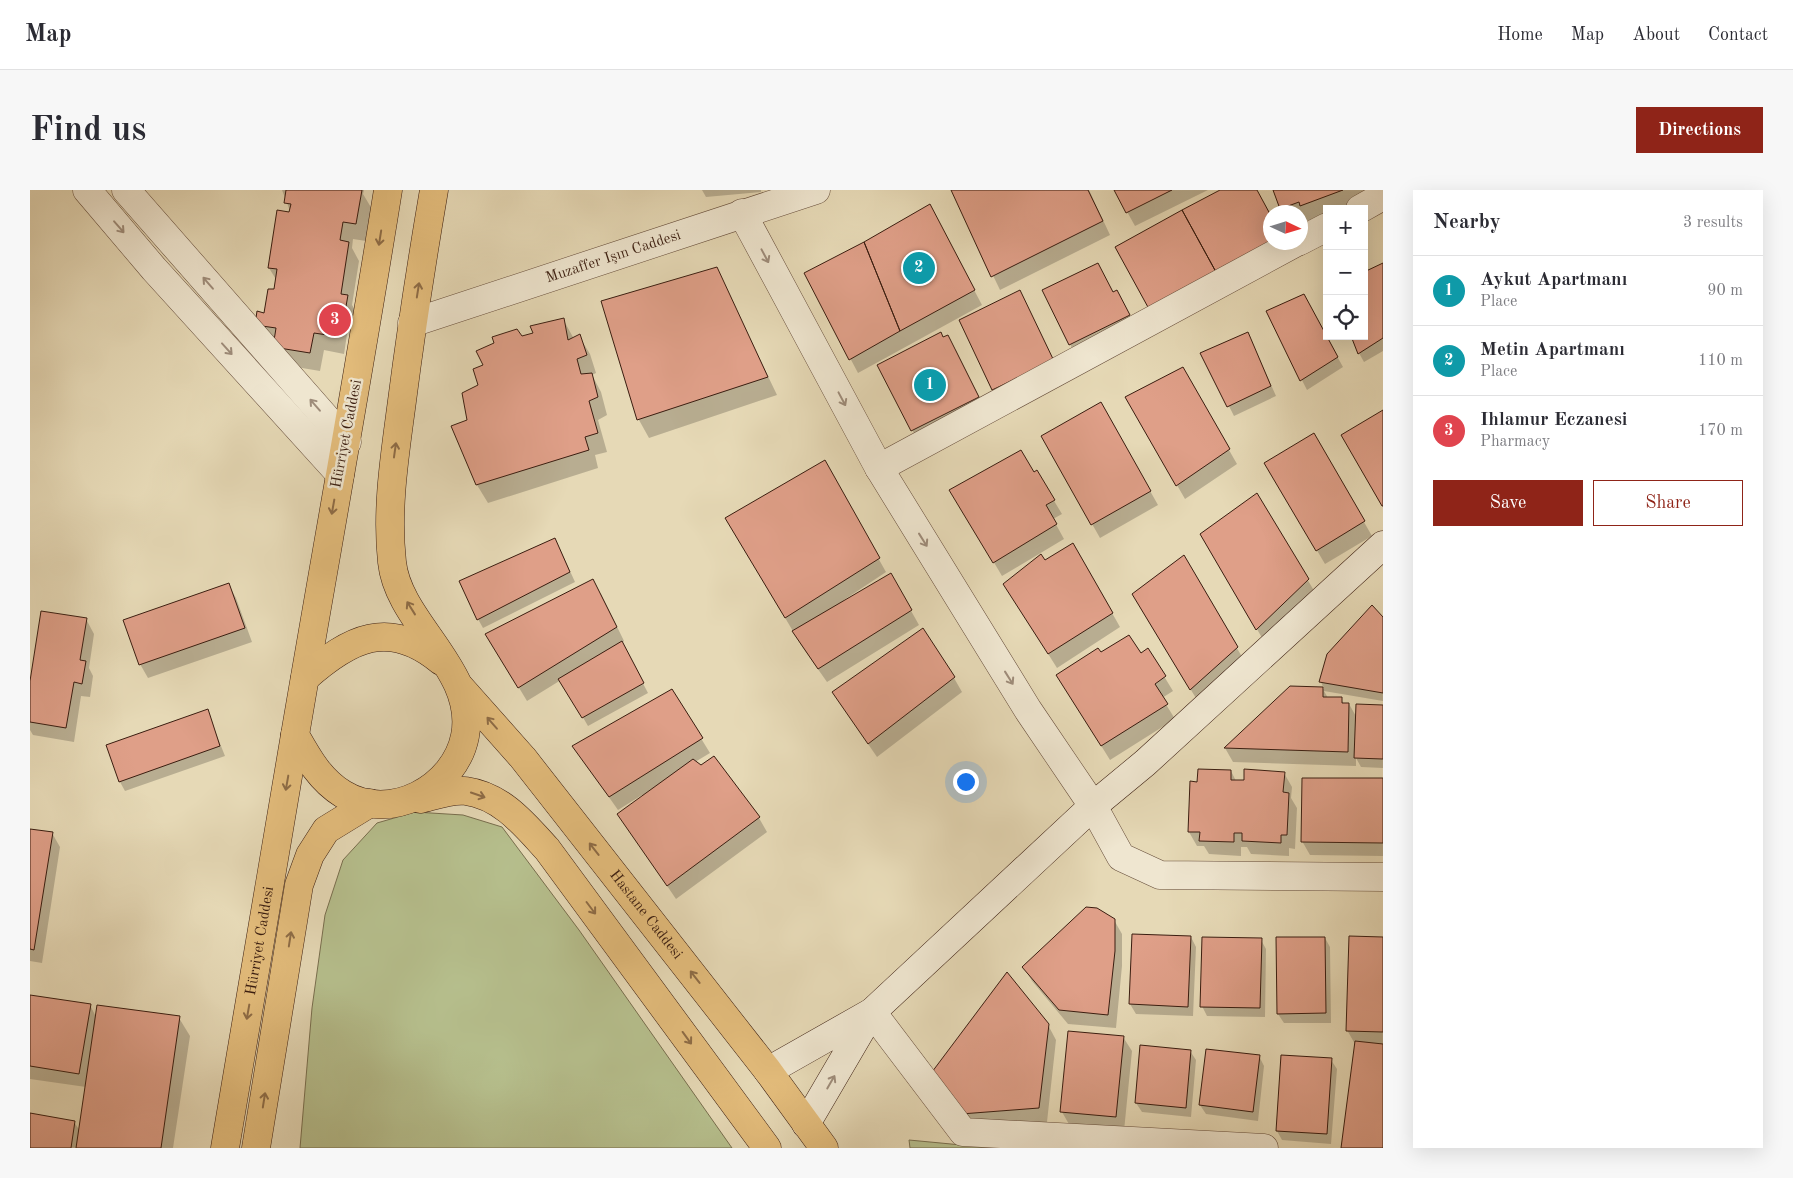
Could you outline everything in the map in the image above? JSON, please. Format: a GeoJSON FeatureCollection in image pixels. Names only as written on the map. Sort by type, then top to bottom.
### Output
{"type":"FeatureCollection","features":[{"type":"Feature","properties":{"kind":"main road","name":"Hürriyet Caddesi"},"geometry":{"type":"LineString","coordinates":[[225,1148],[347,442],[388,190]]}},
{"type":"Feature","properties":{"kind":"main road","name":"Hürriyet Caddesi"},"geometry":{"type":"LineString","coordinates":[[256,1148],[299,885],[310,855],[326,830],[383,803],[421,795],[441,781],[457,760],[465,736],[466,711],[452,675],[403,596],[392,564],[390,526],[392,478],[412,323],[434,190]]}},
{"type":"Feature","properties":{"kind":"main road"},"geometry":{"type":"LineString","coordinates":[[305,678],[327,658],[349,644],[374,637],[400,638],[425,648],[452,675]]}},
{"type":"Feature","properties":{"kind":"main road","name":"Hastane Caddesi"},"geometry":{"type":"LineString","coordinates":[[452,675],[523,758],[768,1071],[824,1148]]}},
{"type":"Feature","properties":{"kind":"main road"},"geometry":{"type":"LineString","coordinates":[[295,735],[323,779],[344,795],[383,803],[466,791],[499,802],[524,824],[547,850],[767,1148]]}},
{"type":"Feature","properties":{"kind":"street"},"geometry":{"type":"LineString","coordinates":[[87,190],[154,269],[340,474]]}},
{"type":"Feature","properties":{"kind":"street"},"geometry":{"type":"LineString","coordinates":[[126,190],[347,442]]}},
{"type":"Feature","properties":{"kind":"street","name":"Muzaffer Işın Caddesi"},"geometry":{"type":"LineString","coordinates":[[412,323],[816,190]]}},
{"type":"Feature","properties":{"kind":"street"},"geometry":{"type":"LineString","coordinates":[[1367,205],[1383,196]]}},
{"type":"Feature","properties":{"kind":"street"},"geometry":{"type":"LineString","coordinates":[[742,213],[879,468],[1028,710],[1093,806],[1121,857],[1160,875],[1383,877]]}},
{"type":"Feature","properties":{"kind":"street"},"geometry":{"type":"LineString","coordinates":[[1308,237],[1323,229]]}},
{"type":"Feature","properties":{"kind":"street"},"geometry":{"type":"LineString","coordinates":[[879,468],[1284,250]]}},
{"type":"Feature","properties":{"kind":"street"},"geometry":{"type":"LineString","coordinates":[[768,1071],[872,1012],[1093,806],[1145,763],[1383,544]]}},
{"type":"Feature","properties":{"kind":"street"},"geometry":{"type":"LineString","coordinates":[[806,1124],[872,1012]]}},
{"type":"Feature","properties":{"kind":"street"},"geometry":{"type":"LineString","coordinates":[[872,1012],[969,1140],[1264,1148]]}},
{"type":"Feature","properties":{"kind":"green space"},"geometry":{"type":"Polygon","coordinates":[[[415,812],[463,815],[502,827],[579,930],[732,1148],[300,1148],[312,1008],[325,915],[343,860],[377,823],[415,812]]]}},
{"type":"Feature","properties":{"kind":"green space"},"geometry":{"type":"Polygon","coordinates":[[[909,1140],[993,1148],[910,1148],[909,1140]]]}},
{"type":"Feature","properties":{"kind":"building"},"geometry":{"type":"Polygon","coordinates":[[[286,190],[362,190],[356,224],[343,222],[340,240],[349,242],[341,294],[348,295],[345,312],[338,311],[334,336],[314,333],[310,353],[273,347],[276,328],[255,325],[257,311],[264,313],[268,289],[274,289],[277,269],[268,268],[277,210],[289,212],[291,204],[284,203],[286,190]]]}},
{"type":"Feature","properties":{"kind":"building"},"geometry":{"type":"Polygon","coordinates":[[[951,190],[1088,190],[1103,221],[991,277],[951,190]]]}},
{"type":"Feature","properties":{"kind":"building"},"geometry":{"type":"Polygon","coordinates":[[[1114,190],[1172,190],[1126,213],[1114,190]]]}},
{"type":"Feature","properties":{"kind":"building"},"geometry":{"type":"Polygon","coordinates":[[[1220,190],[1257,190],[1265,205],[1263,205],[1263,246],[1216,272],[1182,210],[1220,190]]]}},
{"type":"Feature","properties":{"kind":"building"},"geometry":{"type":"Polygon","coordinates":[[[1273,190],[1343,190],[1303,205],[1300,205],[1299,202],[1291,205],[1279,205],[1273,190]]]}},
{"type":"Feature","properties":{"kind":"building"},"geometry":{"type":"Polygon","coordinates":[[[930,204],[975,290],[900,331],[864,242],[930,204]]]}},
{"type":"Feature","properties":{"kind":"building"},"geometry":{"type":"Polygon","coordinates":[[[1182,210],[1216,272],[1149,309],[1115,247],[1182,210]]]}},
{"type":"Feature","properties":{"kind":"building"},"geometry":{"type":"Polygon","coordinates":[[[864,242],[900,331],[849,360],[804,273],[864,242]]]}},
{"type":"Feature","properties":{"kind":"building"},"geometry":{"type":"Polygon","coordinates":[[[1098,263],[1113,292],[1117,290],[1130,315],[1069,345],[1042,290],[1098,263]]]}},
{"type":"Feature","properties":{"kind":"building"},"geometry":{"type":"Polygon","coordinates":[[[1383,263],[1383,338],[1358,354],[1353,340],[1368,340],[1368,270],[1383,263]]]}},
{"type":"Feature","properties":{"kind":"building"},"geometry":{"type":"Polygon","coordinates":[[[717,267],[768,377],[637,420],[601,301],[717,267]]]}},
{"type":"Feature","properties":{"kind":"building"},"geometry":{"type":"Polygon","coordinates":[[[1020,290],[1054,361],[992,390],[959,320],[1020,290]]]}},
{"type":"Feature","properties":{"kind":"building"},"geometry":{"type":"Polygon","coordinates":[[[1304,294],[1323,329],[1323,340],[1329,340],[1338,357],[1300,381],[1266,311],[1304,294]]]}},
{"type":"Feature","properties":{"kind":"building"},"geometry":{"type":"Polygon","coordinates":[[[564,318],[568,340],[580,334],[587,355],[577,359],[581,374],[592,373],[598,397],[589,401],[598,433],[585,437],[589,450],[476,485],[451,426],[467,420],[462,393],[478,385],[473,369],[483,365],[476,351],[494,343],[492,337],[517,329],[522,336],[533,333],[530,326],[564,318]]]}},
{"type":"Feature","properties":{"kind":"building"},"geometry":{"type":"Polygon","coordinates":[[[941,332],[943,337],[948,335],[979,397],[911,431],[877,365],[941,332]]]}},
{"type":"Feature","properties":{"kind":"building"},"geometry":{"type":"Polygon","coordinates":[[[1248,332],[1271,386],[1227,407],[1200,353],[1248,332]]]}},
{"type":"Feature","properties":{"kind":"building"},"geometry":{"type":"Polygon","coordinates":[[[1183,367],[1230,449],[1176,486],[1125,397],[1183,367]]]}},
{"type":"Feature","properties":{"kind":"building"},"geometry":{"type":"Polygon","coordinates":[[[1101,402],[1151,491],[1091,525],[1041,436],[1101,402]]]}},
{"type":"Feature","properties":{"kind":"building"},"geometry":{"type":"Polygon","coordinates":[[[1383,410],[1383,506],[1382,506],[1341,435],[1383,410]]]}},
{"type":"Feature","properties":{"kind":"building"},"geometry":{"type":"Polygon","coordinates":[[[1314,433],[1365,521],[1316,551],[1264,463],[1314,433]]]}},
{"type":"Feature","properties":{"kind":"building"},"geometry":{"type":"Polygon","coordinates":[[[1021,450],[1034,472],[1037,470],[1055,500],[1046,505],[1057,524],[993,563],[949,490],[1021,450]]]}},
{"type":"Feature","properties":{"kind":"building"},"geometry":{"type":"Polygon","coordinates":[[[825,460],[880,558],[785,618],[725,518],[825,460]]]}},
{"type":"Feature","properties":{"kind":"building"},"geometry":{"type":"Polygon","coordinates":[[[1257,493],[1309,579],[1256,630],[1200,534],[1257,493]]]}},
{"type":"Feature","properties":{"kind":"building"},"geometry":{"type":"Polygon","coordinates":[[[555,538],[570,572],[477,620],[459,581],[555,538]]]}},
{"type":"Feature","properties":{"kind":"building"},"geometry":{"type":"Polygon","coordinates":[[[1073,543],[1113,613],[1048,654],[1003,584],[1041,554],[1045,560],[1073,543]]]}},
{"type":"Feature","properties":{"kind":"building"},"geometry":{"type":"Polygon","coordinates":[[[1184,555],[1238,647],[1190,690],[1132,594],[1184,555]]]}},
{"type":"Feature","properties":{"kind":"building"},"geometry":{"type":"Polygon","coordinates":[[[891,573],[912,610],[818,669],[792,631],[891,573]]]}},
{"type":"Feature","properties":{"kind":"building"},"geometry":{"type":"Polygon","coordinates":[[[593,579],[617,627],[518,688],[485,634],[593,579]]]}},
{"type":"Feature","properties":{"kind":"building"},"geometry":{"type":"Polygon","coordinates":[[[229,583],[245,628],[139,665],[123,620],[229,583]]]}},
{"type":"Feature","properties":{"kind":"building"},"geometry":{"type":"Polygon","coordinates":[[[1372,605],[1383,617],[1383,693],[1319,682],[1327,654],[1372,605]]]}},
{"type":"Feature","properties":{"kind":"building"},"geometry":{"type":"Polygon","coordinates":[[[41,611],[87,618],[80,660],[86,661],[82,684],[74,682],[66,728],[30,722],[30,681],[41,611]]]}},
{"type":"Feature","properties":{"kind":"building"},"geometry":{"type":"Polygon","coordinates":[[[923,628],[955,677],[868,744],[832,692],[923,628]]]}},
{"type":"Feature","properties":{"kind":"building"},"geometry":{"type":"Polygon","coordinates":[[[1129,635],[1141,653],[1148,648],[1166,676],[1155,684],[1168,704],[1101,746],[1056,675],[1098,648],[1101,652],[1129,635]]]}},
{"type":"Feature","properties":{"kind":"building"},"geometry":{"type":"Polygon","coordinates":[[[622,641],[644,683],[582,718],[558,679],[622,641]]]}},
{"type":"Feature","properties":{"kind":"building"},"geometry":{"type":"Polygon","coordinates":[[[1290,686],[1323,687],[1323,697],[1342,697],[1342,703],[1349,703],[1348,752],[1224,748],[1290,686]]]}},
{"type":"Feature","properties":{"kind":"building"},"geometry":{"type":"Polygon","coordinates":[[[672,689],[703,738],[609,797],[572,746],[672,689]]]}},
{"type":"Feature","properties":{"kind":"building"},"geometry":{"type":"Polygon","coordinates":[[[1356,704],[1383,705],[1383,759],[1354,758],[1356,704]]]}},
{"type":"Feature","properties":{"kind":"building"},"geometry":{"type":"Polygon","coordinates":[[[208,709],[220,746],[119,782],[106,745],[208,709]]]}},
{"type":"Feature","properties":{"kind":"building"},"geometry":{"type":"Polygon","coordinates":[[[714,756],[760,817],[667,886],[617,814],[693,759],[701,765],[714,756]]]}},
{"type":"Feature","properties":{"kind":"building"},"geometry":{"type":"Polygon","coordinates":[[[1198,769],[1231,770],[1231,780],[1244,780],[1244,769],[1285,772],[1283,792],[1289,793],[1287,835],[1281,835],[1281,843],[1242,841],[1242,833],[1234,833],[1234,842],[1199,841],[1200,832],[1188,832],[1190,781],[1197,782],[1198,769]]]}},
{"type":"Feature","properties":{"kind":"building"},"geometry":{"type":"Polygon","coordinates":[[[1302,778],[1383,778],[1383,843],[1301,842],[1302,778]]]}},
{"type":"Feature","properties":{"kind":"building"},"geometry":{"type":"Polygon","coordinates":[[[30,829],[53,832],[34,950],[30,949],[30,829]]]}},
{"type":"Feature","properties":{"kind":"building"},"geometry":{"type":"Polygon","coordinates":[[[1086,907],[1097,908],[1115,919],[1115,951],[1108,1015],[1059,1010],[1022,967],[1086,907]]]}},
{"type":"Feature","properties":{"kind":"building"},"geometry":{"type":"Polygon","coordinates":[[[1132,934],[1191,936],[1188,1007],[1129,1004],[1132,934]]]}},
{"type":"Feature","properties":{"kind":"building"},"geometry":{"type":"Polygon","coordinates":[[[1349,936],[1383,937],[1383,1032],[1346,1031],[1349,936]]]}},
{"type":"Feature","properties":{"kind":"building"},"geometry":{"type":"Polygon","coordinates":[[[1202,937],[1262,938],[1260,1008],[1200,1007],[1202,937]]]}},
{"type":"Feature","properties":{"kind":"building"},"geometry":{"type":"Polygon","coordinates":[[[1276,937],[1325,937],[1326,1013],[1277,1014],[1276,937]]]}},
{"type":"Feature","properties":{"kind":"building"},"geometry":{"type":"Polygon","coordinates":[[[1007,972],[1049,1024],[1039,1108],[961,1114],[929,1076],[1007,972]]]}},
{"type":"Feature","properties":{"kind":"building"},"geometry":{"type":"Polygon","coordinates":[[[30,995],[91,1004],[79,1074],[30,1066],[30,995]]]}},
{"type":"Feature","properties":{"kind":"building"},"geometry":{"type":"Polygon","coordinates":[[[97,1005],[180,1016],[161,1148],[76,1148],[97,1005]]]}},
{"type":"Feature","properties":{"kind":"building"},"geometry":{"type":"Polygon","coordinates":[[[1068,1031],[1124,1036],[1116,1117],[1060,1112],[1068,1031]]]}},
{"type":"Feature","properties":{"kind":"building"},"geometry":{"type":"Polygon","coordinates":[[[1355,1041],[1383,1044],[1383,1148],[1341,1148],[1355,1041]]]}},
{"type":"Feature","properties":{"kind":"building"},"geometry":{"type":"Polygon","coordinates":[[[1140,1045],[1191,1050],[1186,1108],[1135,1103],[1140,1045]]]}},
{"type":"Feature","properties":{"kind":"building"},"geometry":{"type":"Polygon","coordinates":[[[1206,1049],[1260,1055],[1253,1112],[1199,1105],[1206,1049]]]}},
{"type":"Feature","properties":{"kind":"building"},"geometry":{"type":"Polygon","coordinates":[[[1281,1055],[1332,1058],[1327,1134],[1276,1131],[1281,1055]]]}},
{"type":"Feature","properties":{"kind":"building"},"geometry":{"type":"Polygon","coordinates":[[[30,1113],[75,1121],[71,1148],[30,1148],[30,1113]]]}},
{"type":"Feature","properties":{"kind":"place","name":"Metin Apartmanı"},"geometry":{"type":"Point","coordinates":[919,268]}},
{"type":"Feature","properties":{"kind":"place","name":"Ihlamur Eczanesi"},"geometry":{"type":"Point","coordinates":[335,320]}},
{"type":"Feature","properties":{"kind":"place","name":"Aykut Apartmanı"},"geometry":{"type":"Point","coordinates":[930,385]}}]}
